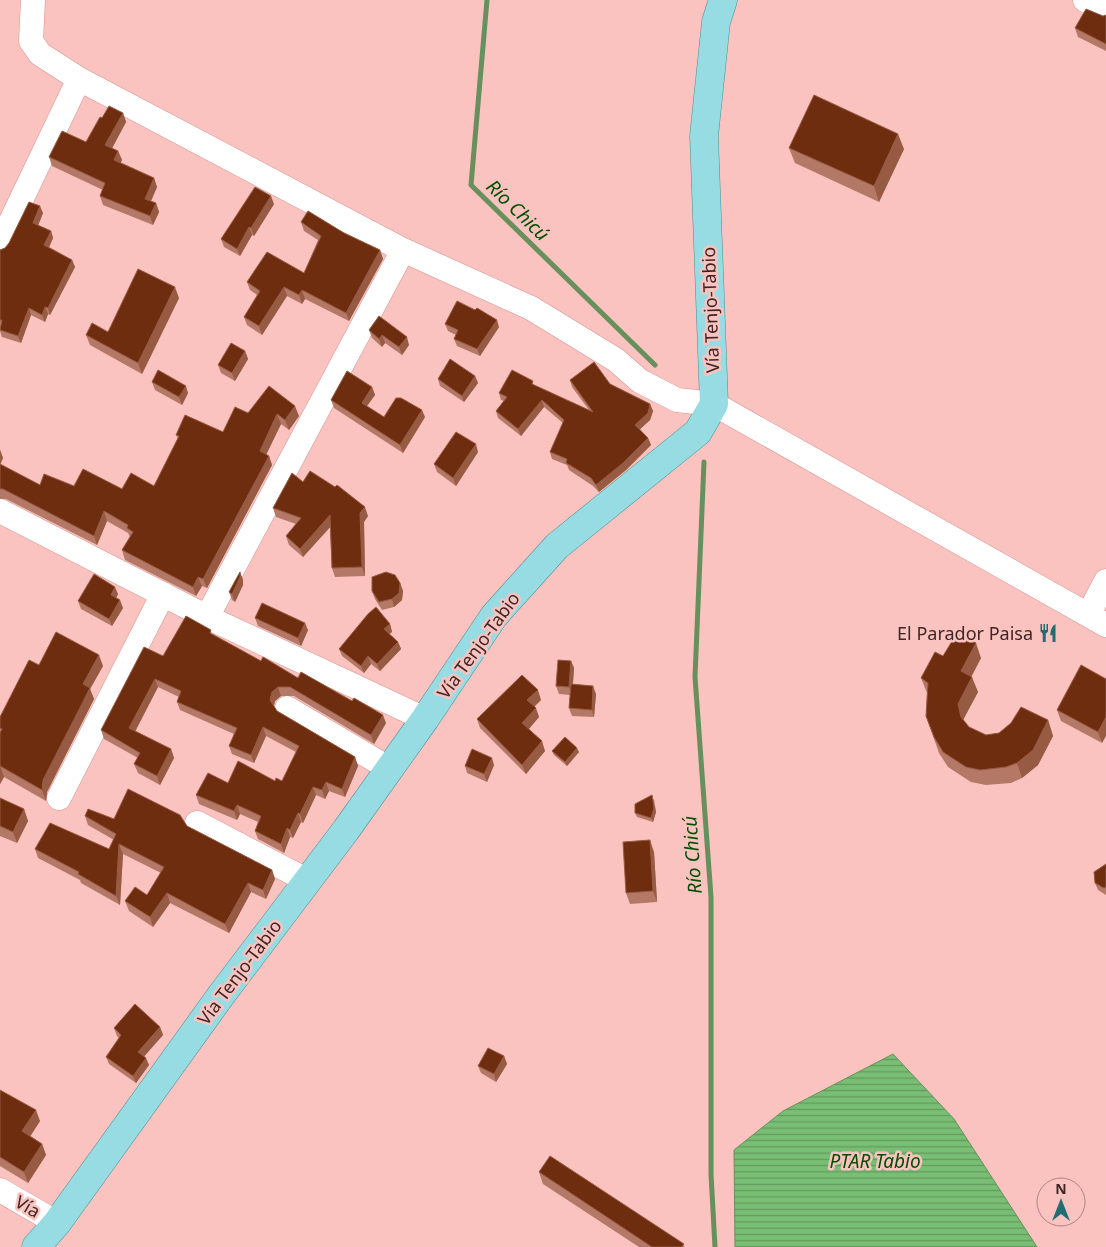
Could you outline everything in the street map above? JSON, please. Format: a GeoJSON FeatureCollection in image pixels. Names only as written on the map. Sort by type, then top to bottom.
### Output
{"type":"FeatureCollection","features":[{"type":"Feature","properties":{"kind":"main road","name":"Vía Tenjo-Tabio"},"geometry":{"type":"LineString","coordinates":[[36,1247],[57,1222],[222,994],[390,769],[426,719],[494,616],[535,568],[578,528],[698,432],[714,404],[704,136],[716,22],[723,0]]}},
{"type":"Feature","properties":{"kind":"street"},"geometry":{"type":"LineString","coordinates":[[33,0],[31,40],[40,54],[79,79],[404,250],[531,308],[616,360],[640,381],[677,400],[714,404],[1097,620],[1106,581]]}},
{"type":"Feature","properties":{"kind":"street"},"geometry":{"type":"LineString","coordinates":[[1085,0],[1106,11]]}},
{"type":"Feature","properties":{"kind":"street"},"geometry":{"type":"LineString","coordinates":[[0,244],[79,79]]}},
{"type":"Feature","properties":{"kind":"street"},"geometry":{"type":"LineString","coordinates":[[207,617],[404,250]]}},
{"type":"Feature","properties":{"kind":"street"},"geometry":{"type":"LineString","coordinates":[[0,511],[207,617],[426,719]]}},
{"type":"Feature","properties":{"kind":"street"},"geometry":{"type":"LineString","coordinates":[[59,798],[163,594]]}},
{"type":"Feature","properties":{"kind":"street"},"geometry":{"type":"LineString","coordinates":[[287,708],[390,769]]}},
{"type":"Feature","properties":{"kind":"street"},"geometry":{"type":"LineString","coordinates":[[197,823],[308,881]]}},
{"type":"Feature","properties":{"kind":"street","name":"Vía"},"geometry":{"type":"LineString","coordinates":[[0,1190],[57,1222]]}},
{"type":"Feature","properties":{"kind":"water","name":"PTAR Tabio"},"geometry":{"type":"Polygon","coordinates":[[[893,1054],[954,1119],[1037,1247],[735,1247],[734,1150],[783,1111],[893,1054]]]}},
{"type":"Feature","properties":{"kind":"building"},"geometry":{"type":"Polygon","coordinates":[[[1086,9],[1103,16],[1106,15],[1106,44],[1075,28],[1086,9]]]}},
{"type":"Feature","properties":{"kind":"building"},"geometry":{"type":"Polygon","coordinates":[[[814,95],[898,134],[874,186],[789,148],[814,95]]]}},
{"type":"Feature","properties":{"kind":"building"},"geometry":{"type":"Polygon","coordinates":[[[109,106],[123,113],[105,145],[118,151],[114,160],[154,178],[145,199],[156,203],[150,216],[100,196],[105,183],[49,157],[62,131],[86,142],[100,117],[102,118],[109,106]]]}},
{"type":"Feature","properties":{"kind":"building"},"geometry":{"type":"Polygon","coordinates":[[[255,187],[271,196],[251,228],[249,227],[237,249],[221,239],[255,187]]]}},
{"type":"Feature","properties":{"kind":"building"},"geometry":{"type":"Polygon","coordinates":[[[29,202],[40,206],[33,223],[51,231],[44,245],[72,260],[48,308],[45,307],[42,315],[29,308],[18,336],[0,330],[2,320],[0,320],[0,250],[9,243],[29,202]]]}},
{"type":"Feature","properties":{"kind":"building"},"geometry":{"type":"Polygon","coordinates":[[[308,211],[344,233],[380,250],[346,313],[302,290],[299,295],[284,287],[259,326],[244,317],[260,291],[247,282],[267,252],[304,273],[321,236],[301,222],[308,211]]]}},
{"type":"Feature","properties":{"kind":"building"},"geometry":{"type":"Polygon","coordinates":[[[138,269],[175,287],[138,363],[86,335],[92,323],[108,332],[138,269]]]}},
{"type":"Feature","properties":{"kind":"building"},"geometry":{"type":"Polygon","coordinates":[[[457,301],[475,310],[477,308],[497,320],[477,349],[454,339],[458,330],[445,324],[457,301]]]}},
{"type":"Feature","properties":{"kind":"building"},"geometry":{"type":"Polygon","coordinates":[[[379,316],[407,337],[399,347],[382,335],[379,339],[369,330],[379,316]]]}},
{"type":"Feature","properties":{"kind":"building"},"geometry":{"type":"Polygon","coordinates":[[[231,343],[245,351],[232,373],[218,365],[231,343]]]}},
{"type":"Feature","properties":{"kind":"building"},"geometry":{"type":"Polygon","coordinates":[[[450,359],[475,376],[462,396],[438,379],[450,359]]]}},
{"type":"Feature","properties":{"kind":"building"},"geometry":{"type":"Polygon","coordinates":[[[594,362],[610,384],[650,404],[648,413],[635,425],[648,438],[623,463],[596,485],[591,478],[566,463],[567,459],[550,452],[564,420],[542,400],[518,429],[496,411],[507,397],[499,393],[512,370],[533,381],[532,384],[593,412],[570,380],[594,362]]]}},
{"type":"Feature","properties":{"kind":"building"},"geometry":{"type":"Polygon","coordinates":[[[158,370],[186,386],[179,397],[152,382],[158,370]]]}},
{"type":"Feature","properties":{"kind":"building"},"geometry":{"type":"Polygon","coordinates":[[[347,371],[372,387],[362,403],[384,417],[396,398],[401,398],[422,410],[400,445],[331,400],[347,371]]]}},
{"type":"Feature","properties":{"kind":"building"},"geometry":{"type":"Polygon","coordinates":[[[269,386],[295,406],[285,420],[277,414],[260,451],[269,456],[203,579],[198,577],[193,587],[122,550],[133,532],[127,528],[128,525],[104,511],[94,536],[0,489],[0,464],[40,485],[44,474],[74,486],[83,469],[122,489],[131,473],[154,486],[179,436],[176,435],[185,415],[223,432],[235,407],[248,413],[269,386]]]}},
{"type":"Feature","properties":{"kind":"building"},"geometry":{"type":"Polygon","coordinates":[[[456,432],[476,444],[453,478],[434,464],[456,432]]]}},
{"type":"Feature","properties":{"kind":"building"},"geometry":{"type":"Polygon","coordinates":[[[310,471],[335,487],[337,485],[365,507],[360,513],[362,567],[332,568],[330,515],[300,549],[286,536],[301,518],[273,508],[292,473],[303,482],[310,471]]]}},
{"type":"Feature","properties":{"kind":"building"},"geometry":{"type":"Polygon","coordinates":[[[240,572],[240,577],[232,594],[229,592],[240,572]]]}},
{"type":"Feature","properties":{"kind":"building"},"geometry":{"type":"Polygon","coordinates":[[[386,572],[395,575],[400,583],[399,593],[392,599],[379,602],[372,591],[372,577],[386,572]]]}},
{"type":"Feature","properties":{"kind":"building"},"geometry":{"type":"Polygon","coordinates":[[[94,574],[115,587],[111,595],[120,600],[109,619],[78,601],[94,574]]]}},
{"type":"Feature","properties":{"kind":"building"},"geometry":{"type":"Polygon","coordinates":[[[262,603],[305,623],[298,638],[255,618],[262,603]]]}},
{"type":"Feature","properties":{"kind":"building"},"geometry":{"type":"Polygon","coordinates":[[[376,607],[390,624],[384,629],[398,642],[377,664],[368,656],[361,666],[339,649],[376,607]]]}},
{"type":"Feature","properties":{"kind":"building"},"geometry":{"type":"Polygon","coordinates":[[[186,616],[211,630],[210,633],[261,661],[263,657],[298,678],[301,672],[352,701],[354,698],[383,715],[371,735],[290,687],[278,687],[272,692],[270,700],[277,711],[355,757],[342,789],[326,782],[322,790],[313,787],[290,830],[287,828],[281,844],[255,831],[261,816],[237,805],[234,811],[196,795],[208,773],[228,783],[238,761],[275,781],[276,778],[282,781],[299,746],[263,727],[251,755],[229,746],[237,728],[177,702],[181,691],[155,679],[129,728],[171,749],[157,776],[134,764],[140,753],[101,730],[144,647],[163,656],[186,616]]]}},
{"type":"Feature","properties":{"kind":"building"},"geometry":{"type":"Polygon","coordinates":[[[56,632],[99,655],[83,684],[90,688],[43,780],[42,790],[0,766],[0,733],[2,729],[0,728],[0,717],[29,660],[39,665],[56,632]]]}},
{"type":"Feature","properties":{"kind":"building"},"geometry":{"type":"Polygon","coordinates":[[[957,633],[976,643],[961,671],[972,677],[958,704],[961,717],[969,727],[986,735],[999,733],[1011,723],[1021,707],[1048,720],[1033,750],[1017,763],[1006,767],[980,770],[966,767],[943,752],[934,737],[926,716],[928,683],[921,678],[935,652],[943,656],[957,633]]]}},
{"type":"Feature","properties":{"kind":"building"},"geometry":{"type":"Polygon","coordinates":[[[558,660],[571,661],[569,687],[556,686],[558,660]]]}},
{"type":"Feature","properties":{"kind":"building"},"geometry":{"type":"Polygon","coordinates":[[[1081,665],[1106,679],[1106,717],[1098,732],[1057,710],[1081,665]]]}},
{"type":"Feature","properties":{"kind":"building"},"geometry":{"type":"Polygon","coordinates":[[[522,675],[538,690],[527,700],[536,708],[522,723],[542,741],[522,765],[477,719],[522,675]]]}},
{"type":"Feature","properties":{"kind":"building"},"geometry":{"type":"Polygon","coordinates":[[[571,684],[593,686],[592,710],[569,708],[571,684]]]}},
{"type":"Feature","properties":{"kind":"building"},"geometry":{"type":"Polygon","coordinates":[[[565,737],[577,748],[565,762],[552,751],[565,737]]]}},
{"type":"Feature","properties":{"kind":"building"},"geometry":{"type":"Polygon","coordinates":[[[472,749],[492,758],[484,774],[465,766],[472,749]]]}},
{"type":"Feature","properties":{"kind":"building"},"geometry":{"type":"Polygon","coordinates":[[[128,789],[180,815],[187,826],[272,870],[263,890],[248,883],[225,924],[167,893],[150,917],[125,901],[135,887],[147,895],[164,867],[119,844],[116,896],[78,874],[79,872],[35,849],[50,823],[109,849],[116,834],[85,816],[88,809],[114,819],[128,789]]]}},
{"type":"Feature","properties":{"kind":"building"},"geometry":{"type":"Polygon","coordinates":[[[652,795],[654,808],[651,818],[635,813],[635,804],[652,795]]]}},
{"type":"Feature","properties":{"kind":"building"},"geometry":{"type":"Polygon","coordinates":[[[0,798],[24,809],[13,832],[0,826],[0,798]]]}},
{"type":"Feature","properties":{"kind":"building"},"geometry":{"type":"Polygon","coordinates":[[[650,840],[653,891],[626,893],[623,842],[650,840]]]}},
{"type":"Feature","properties":{"kind":"building"},"geometry":{"type":"Polygon","coordinates":[[[1106,864],[1106,887],[1104,888],[1095,883],[1094,872],[1106,864]]]}},
{"type":"Feature","properties":{"kind":"building"},"geometry":{"type":"Polygon","coordinates":[[[135,1004],[160,1027],[138,1052],[146,1058],[133,1076],[106,1057],[121,1035],[114,1028],[135,1004]]]}},
{"type":"Feature","properties":{"kind":"building"},"geometry":{"type":"Polygon","coordinates":[[[488,1048],[504,1056],[494,1074],[478,1066],[488,1048]]]}},
{"type":"Feature","properties":{"kind":"building"},"geometry":{"type":"Polygon","coordinates":[[[0,1090],[36,1110],[22,1131],[42,1144],[24,1172],[0,1157],[0,1090]]]}},
{"type":"Feature","properties":{"kind":"building"},"geometry":{"type":"Polygon","coordinates":[[[550,1156],[684,1244],[682,1247],[652,1247],[539,1172],[550,1156]]]}},
{"type":"Feature","properties":{"kind":"waterway","name":"Río Chicú"},"geometry":{"type":"LineString","coordinates":[[487,0],[471,185],[655,365]]}},
{"type":"Feature","properties":{"kind":"waterway","name":"Río Chicú"},"geometry":{"type":"LineString","coordinates":[[704,462],[695,677],[711,897],[711,1174],[715,1247]]}},
{"type":"Feature","properties":{"kind":"place","name":"El Parador Paisa"},"geometry":{"type":"Point","coordinates":[1048,633]}}]}
